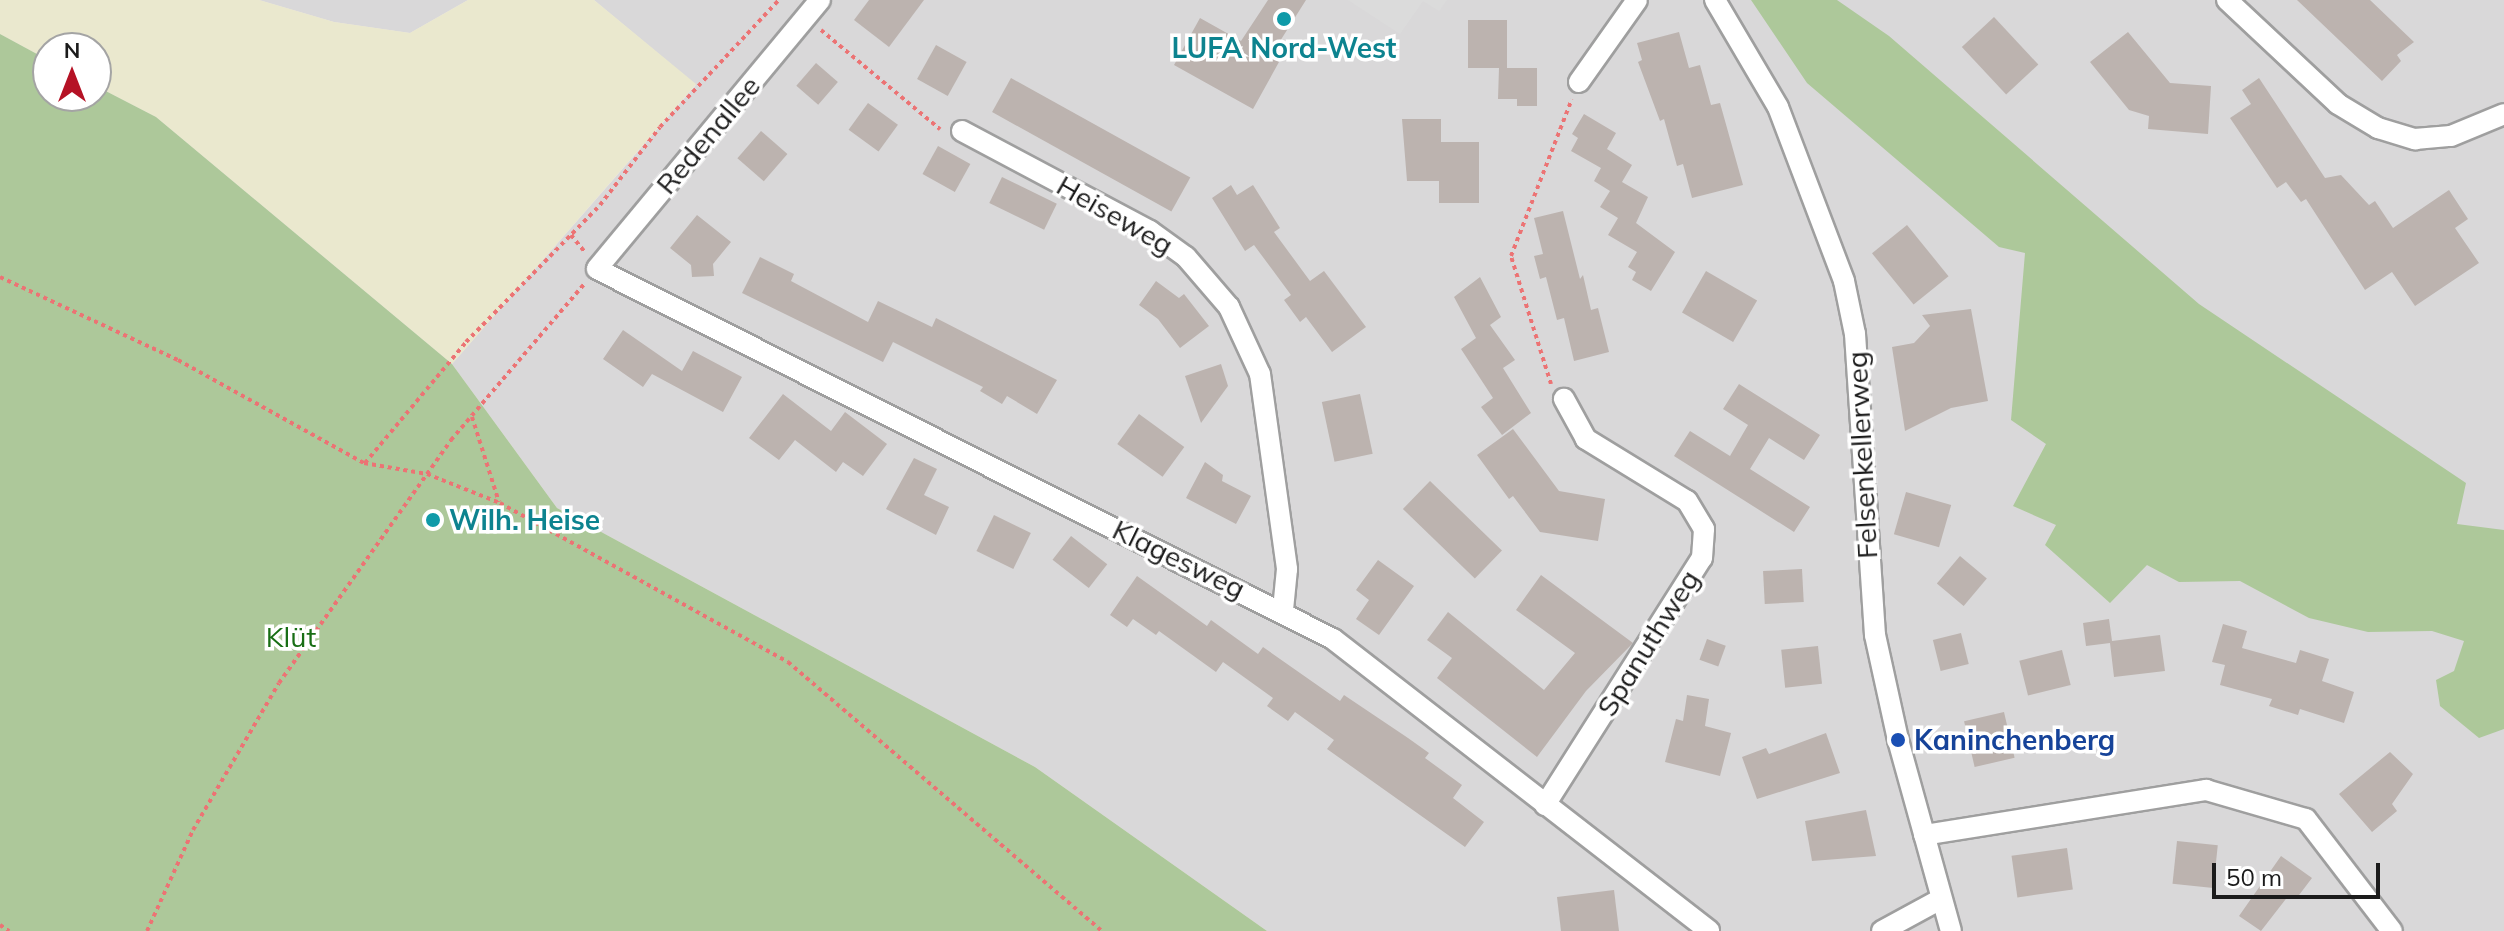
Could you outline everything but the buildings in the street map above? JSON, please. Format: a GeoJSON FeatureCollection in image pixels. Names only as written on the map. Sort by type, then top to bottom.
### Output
{"type":"FeatureCollection","features":[{"type":"Feature","properties":{"kind":"street"},"geometry":{"type":"LineString","coordinates":[[1579,82],[1637,0]]}},
{"type":"Feature","properties":{"kind":"street","name":"Felsenkellerweg"},"geometry":{"type":"LineString","coordinates":[[1715,0],[1778,107],[1844,281],[1855,334],[1875,635],[1951,931]]}},
{"type":"Feature","properties":{"kind":"street"},"geometry":{"type":"LineString","coordinates":[[2227,0],[2338,104],[2378,128],[2415,139],[2451,136],[2504,114]]}},
{"type":"Feature","properties":{"kind":"street","name":"Redenallee"},"geometry":{"type":"LineString","coordinates":[[597,269],[814,7]]}},
{"type":"Feature","properties":{"kind":"street","name":"Heiseweg"},"geometry":{"type":"LineString","coordinates":[[962,131],[1150,231],[1186,257],[1229,307],[1260,374],[1287,569],[1283,610]]}},
{"type":"Feature","properties":{"kind":"street","name":"Klagesweg"},"geometry":{"type":"LineString","coordinates":[[597,269],[1283,610],[1333,639],[1709,931]]}},
{"type":"Feature","properties":{"kind":"street","name":"Spanuthweg"},"geometry":{"type":"LineString","coordinates":[[1545,805],[1702,558],[1704,529],[1687,501],[1586,439],[1564,399]]}},
{"type":"Feature","properties":{"kind":"street"},"geometry":{"type":"LineString","coordinates":[[1924,835],[2206,790],[2306,819],[2392,931]]}},
{"type":"Feature","properties":{"kind":"street"},"geometry":{"type":"LineString","coordinates":[[1882,931],[1941,899]]}},
{"type":"Feature","properties":{"kind":"path"},"geometry":{"type":"LineString","coordinates":[[364,463],[466,342],[600,205],[660,127],[779,0]]}},
{"type":"Feature","properties":{"kind":"path"},"geometry":{"type":"LineString","coordinates":[[814,7],[825,36],[942,130],[962,131]]}},
{"type":"Feature","properties":{"kind":"path"},"geometry":{"type":"LineString","coordinates":[[1564,399],[1547,379],[1511,256],[1579,82]]}},
{"type":"Feature","properties":{"kind":"path"},"geometry":{"type":"LineString","coordinates":[[147,931],[193,830],[279,683],[427,474],[597,269]]}},
{"type":"Feature","properties":{"kind":"path"},"geometry":{"type":"LineString","coordinates":[[0,277],[178,360],[364,463],[427,474],[500,503],[788,662],[1102,931]]}},
{"type":"Feature","properties":{"kind":"path"},"geometry":{"type":"LineString","coordinates":[[472,417],[500,503]]}},
{"type":"Feature","properties":{"kind":"path"},"geometry":{"type":"LineString","coordinates":[[0,925],[9,931]]}},
{"type":"Feature","properties":{"kind":"shaded area"},"geometry":{"type":"Polygon","coordinates":[[[0,0],[259,0],[334,22],[410,33],[468,0],[594,0],[696,84],[452,364],[156,117],[112,94],[112,32],[32,32],[32,51],[0,34],[0,0]]]}},
{"type":"Feature","properties":{"kind":"shaded area"},"geometry":{"type":"Polygon","coordinates":[[[259,0],[468,0],[410,33],[334,22],[259,0]]]}},
{"type":"Feature","properties":{"kind":"shaded area"},"geometry":{"type":"Polygon","coordinates":[[[594,0],[2504,0],[2504,931],[1267,931],[1035,767],[557,508],[452,364],[696,85],[594,0]]]}},
{"type":"Feature","properties":{"kind":"shaded area"},"geometry":{"type":"Polygon","coordinates":[[[1348,0],[1447,0],[1439,11],[1423,1],[1400,34],[1348,0]]]}},
{"type":"Feature","properties":{"kind":"green space"},"geometry":{"type":"Polygon","coordinates":[[[1751,0],[1837,0],[1889,36],[2199,304],[2466,483],[2457,524],[2504,530],[2504,729],[2479,738],[2440,706],[2436,680],[2454,671],[2464,641],[2432,631],[2368,632],[2309,618],[2240,581],[2179,582],[2147,565],[2110,603],[2045,545],[2056,525],[2013,506],[2046,444],[2011,420],[2025,253],[1999,247],[1807,83],[1751,0]]]}},
{"type":"Feature","properties":{"kind":"green space","name":"Klüt"},"geometry":{"type":"Polygon","coordinates":[[[0,34],[32,51],[32,112],[112,112],[112,94],[156,117],[452,364],[557,508],[1035,767],[1267,931],[0,931],[0,34]]]}},
{"type":"Feature","properties":{"kind":"place","name":"LUFA Nord-West"},"geometry":{"type":"Point","coordinates":[1284,19]}},
{"type":"Feature","properties":{"kind":"place","name":"Wilh. Heise"},"geometry":{"type":"Point","coordinates":[433,520]}},
{"type":"Feature","properties":{"kind":"place","name":"Kaninchenberg"},"geometry":{"type":"Point","coordinates":[1898,740]}}]}
